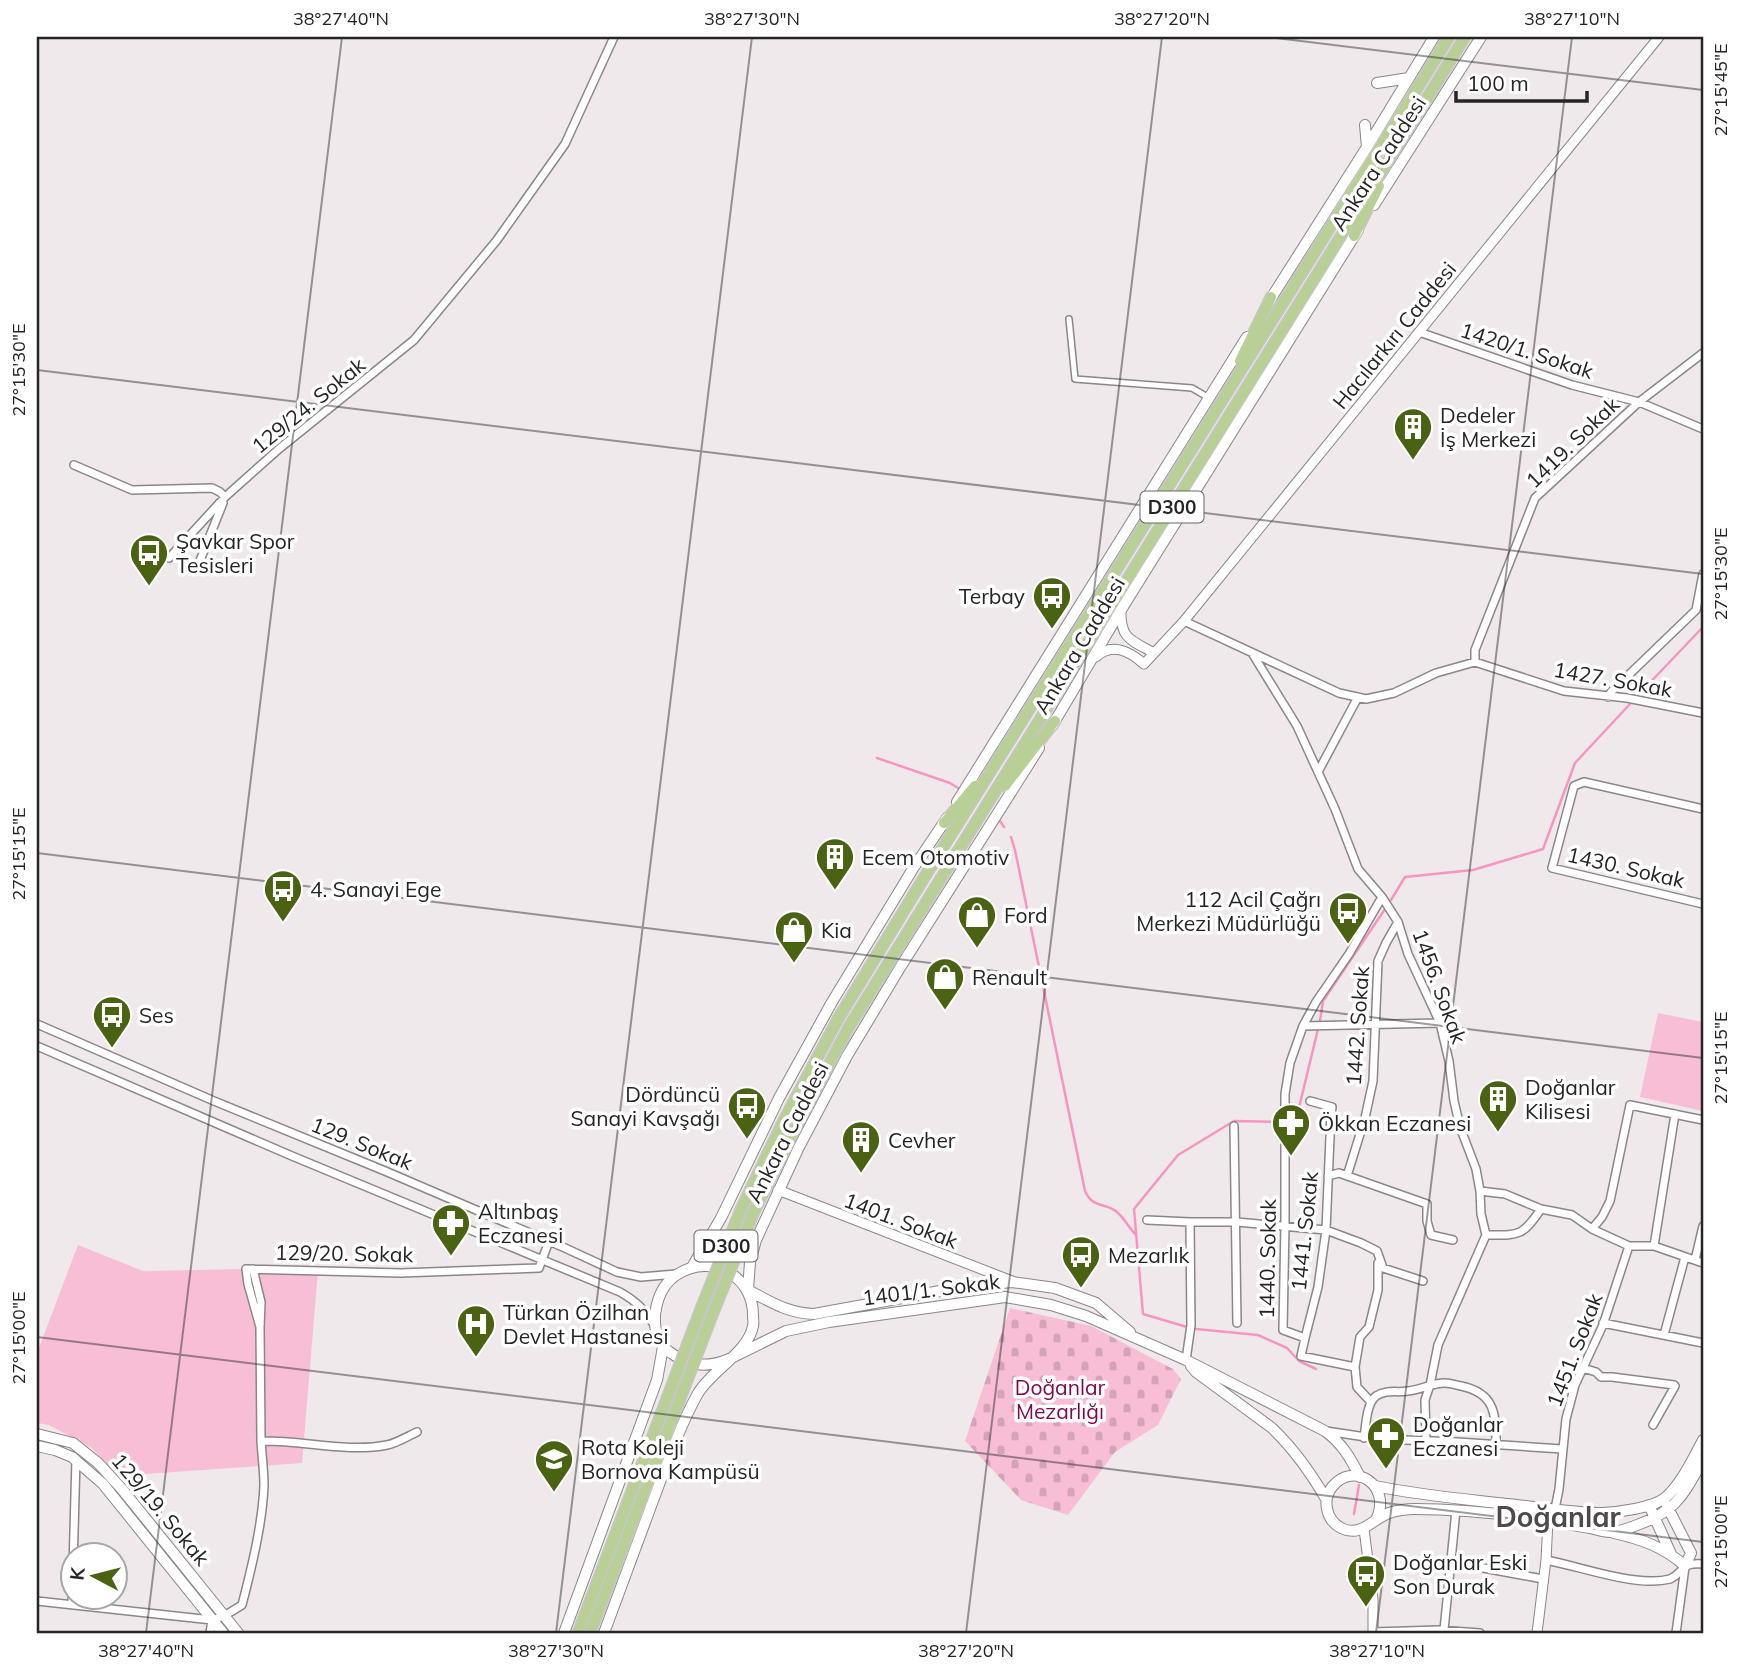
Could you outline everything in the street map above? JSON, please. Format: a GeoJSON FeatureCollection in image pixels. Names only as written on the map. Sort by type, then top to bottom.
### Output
{"type":"FeatureCollection","features":[{"type":"Feature","properties":{"kind":"highway","name":"Ankara Caddesi"},"geometry":{"type":"LineString","coordinates":[[579,1633],[742,1207],[785,1118],[838,1019],[1449,37]]}},
{"type":"Feature","properties":{"kind":"highway","name":"Ankara Caddesi"},"geometry":{"type":"LineString","coordinates":[[590,1633],[753,1214],[849,1027],[1465,37]]}},
{"type":"Feature","properties":{"kind":"highway"},"geometry":{"type":"LineString","coordinates":[[1354,236],[1409,127]]}},
{"type":"Feature","properties":{"kind":"highway"},"geometry":{"type":"LineString","coordinates":[[1208,422],[1272,298]]}},
{"type":"Feature","properties":{"kind":"highway"},"geometry":{"type":"LineString","coordinates":[[971,829],[1055,721]]}},
{"type":"Feature","properties":{"kind":"highway"},"geometry":{"type":"LineString","coordinates":[[944,823],[999,757]]}},
{"type":"Feature","properties":{"kind":"main road","name":"Ankara Caddesi"},"geometry":{"type":"LineString","coordinates":[[692,1267],[721,1218],[779,1098],[832,1002],[1434,37]]}},
{"type":"Feature","properties":{"kind":"main road","name":"Ankara Caddesi"},"geometry":{"type":"LineString","coordinates":[[604,1633],[678,1432],[699,1391],[745,1345],[754,1326],[753,1304],[748,1290],[755,1240],[847,1056],[1121,610],[1481,37]]}},
{"type":"Feature","properties":{"kind":"main road"},"geometry":{"type":"LineString","coordinates":[[1377,83],[1409,78]]}},
{"type":"Feature","properties":{"kind":"main road"},"geometry":{"type":"LineString","coordinates":[[1365,125],[1367,147]]}},
{"type":"Feature","properties":{"kind":"main road"},"geometry":{"type":"LineString","coordinates":[[564,1633],[657,1380],[663,1347],[655,1317],[658,1297],[676,1274],[692,1267],[710,1266],[728,1271],[748,1290]]}},
{"type":"Feature","properties":{"kind":"main road","name":"1401/1. Sokak"},"geometry":{"type":"LineString","coordinates":[[748,1290],[782,1308],[814,1314],[962,1286],[1012,1282],[1055,1288],[1097,1303],[1138,1339]]}},
{"type":"Feature","properties":{"kind":"main road","name":"1401/1. Sokak"},"geometry":{"type":"LineString","coordinates":[[729,1359],[786,1331],[829,1322],[1005,1297],[1051,1305],[1086,1316],[1186,1360],[1325,1431]]}},
{"type":"Feature","properties":{"kind":"main road"},"geometry":{"type":"LineString","coordinates":[[663,1347],[689,1363],[702,1366],[729,1359]]}},
{"type":"Feature","properties":{"kind":"main road"},"geometry":{"type":"LineString","coordinates":[[1186,1360],[1196,1372],[1272,1428],[1296,1453],[1326,1499]]}},
{"type":"Feature","properties":{"kind":"main road"},"geometry":{"type":"LineString","coordinates":[[1325,1431],[1343,1447],[1360,1477]]}},
{"type":"Feature","properties":{"kind":"main road","name":"129/19. Sokak"},"geometry":{"type":"LineString","coordinates":[[37,1434],[73,1443],[98,1463],[237,1633]]}},
{"type":"Feature","properties":{"kind":"main road"},"geometry":{"type":"LineString","coordinates":[[1375,1486],[1407,1492],[1602,1513],[1649,1505],[1664,1499],[1686,1472],[1703,1440]]}},
{"type":"Feature","properties":{"kind":"main road","name":"129/19. Sokak"},"geometry":{"type":"LineString","coordinates":[[37,1446],[76,1459],[103,1484],[223,1633]]}},
{"type":"Feature","properties":{"kind":"main road"},"geometry":{"type":"LineString","coordinates":[[1610,1532],[1655,1519],[1669,1510],[1684,1494],[1703,1460]]}},
{"type":"Feature","properties":{"kind":"main road"},"geometry":{"type":"LineString","coordinates":[[1376,1520],[1381,1503],[1375,1486],[1368,1480],[1351,1476],[1342,1479],[1329,1491],[1326,1508],[1329,1517],[1343,1529],[1352,1531],[1364,1528],[1399,1510],[1456,1510],[1548,1520],[1636,1538],[1671,1553],[1685,1566],[1691,1553],[1664,1499]]}},
{"type":"Feature","properties":{"kind":"main road"},"geometry":{"type":"LineString","coordinates":[[1649,1505],[1671,1553]]}},
{"type":"Feature","properties":{"kind":"street","name":"129/24. Sokak"},"geometry":{"type":"LineString","coordinates":[[169,558],[225,498],[280,448],[414,340],[497,240],[565,144],[614,37]]}},
{"type":"Feature","properties":{"kind":"street","name":"Hacılarkırı Caddesi"},"geometry":{"type":"LineString","coordinates":[[1090,663],[1103,650],[1115,649],[1126,652],[1144,664],[1184,621],[1659,37]]}},
{"type":"Feature","properties":{"kind":"street"},"geometry":{"type":"LineString","coordinates":[[1069,319],[1075,379],[1192,388],[1209,398]]}},
{"type":"Feature","properties":{"kind":"street","name":"1420/1. Sokak"},"geometry":{"type":"LineString","coordinates":[[1419,332],[1572,385],[1639,401],[1703,429]]}},
{"type":"Feature","properties":{"kind":"street","name":"1419. Sokak"},"geometry":{"type":"LineString","coordinates":[[1475,662],[1475,650],[1535,498],[1639,401],[1703,353]]}},
{"type":"Feature","properties":{"kind":"street"},"geometry":{"type":"LineString","coordinates":[[74,466],[132,489],[212,488],[225,498]]}},
{"type":"Feature","properties":{"kind":"street","name":"129/24. Sokak"},"geometry":{"type":"LineString","coordinates":[[198,568],[225,498]]}},
{"type":"Feature","properties":{"kind":"street"},"geometry":{"type":"LineString","coordinates":[[1608,697],[1699,611],[1703,574]]}},
{"type":"Feature","properties":{"kind":"street"},"geometry":{"type":"LineString","coordinates":[[1121,610],[1124,634],[1154,653]]}},
{"type":"Feature","properties":{"kind":"street"},"geometry":{"type":"LineString","coordinates":[[1184,621],[1339,693],[1366,699],[1394,693],[1436,673],[1475,662]]}},
{"type":"Feature","properties":{"kind":"street","name":"1456. Sokak"},"geometry":{"type":"LineString","coordinates":[[1252,653],[1297,726],[1335,809],[1358,869],[1382,897],[1398,922],[1408,954],[1440,1023],[1460,1127],[1476,1169],[1486,1235]]}},
{"type":"Feature","properties":{"kind":"street","name":"1427. Sokak"},"geometry":{"type":"LineString","coordinates":[[1475,662],[1564,691],[1627,698],[1703,713]]}},
{"type":"Feature","properties":{"kind":"street"},"geometry":{"type":"LineString","coordinates":[[1318,772],[1358,697]]}},
{"type":"Feature","properties":{"kind":"street","name":"1430. Sokak"},"geometry":{"type":"LineString","coordinates":[[1703,809],[1584,782],[1574,786],[1552,868],[1703,904]]}},
{"type":"Feature","properties":{"kind":"street","name":"1440. Sokak"},"geometry":{"type":"LineString","coordinates":[[1355,1367],[1301,1356],[1305,1338],[1283,1330],[1286,1225],[1285,1094],[1290,1063],[1303,1026],[1382,897]]}},
{"type":"Feature","properties":{"kind":"street","name":"1442. Sokak"},"geometry":{"type":"LineString","coordinates":[[1347,1176],[1373,1081],[1378,961],[1398,922]]}},
{"type":"Feature","properties":{"kind":"street"},"geometry":{"type":"LineString","coordinates":[[1303,1026],[1440,1023]]}},
{"type":"Feature","properties":{"kind":"street","name":"129. Sokak"},"geometry":{"type":"LineString","coordinates":[[37,1024],[617,1272],[629,1276],[654,1277],[676,1274]]}},
{"type":"Feature","properties":{"kind":"street","name":"129. Sokak"},"geometry":{"type":"LineString","coordinates":[[37,1046],[292,1156],[620,1292],[637,1302],[657,1330]]}},
{"type":"Feature","properties":{"kind":"street","name":"1441. Sokak"},"geometry":{"type":"LineString","coordinates":[[1305,1338],[1318,1287],[1326,1230],[1332,1107],[1310,1101]]}},
{"type":"Feature","properties":{"kind":"street"},"geometry":{"type":"LineString","coordinates":[[1592,1229],[1610,1201],[1630,1105],[1703,1120]]}},
{"type":"Feature","properties":{"kind":"street"},"geometry":{"type":"LineString","coordinates":[[1654,1246],[1675,1114]]}},
{"type":"Feature","properties":{"kind":"street"},"geometry":{"type":"LineString","coordinates":[[1234,1126],[1237,1323]]}},
{"type":"Feature","properties":{"kind":"street"},"geometry":{"type":"LineString","coordinates":[[1328,1176],[1339,1173],[1427,1204],[1427,1222],[1432,1235],[1453,1240]]}},
{"type":"Feature","properties":{"kind":"street","name":"1401. Sokak"},"geometry":{"type":"LineString","coordinates":[[778,1190],[1012,1282]]}},
{"type":"Feature","properties":{"kind":"street"},"geometry":{"type":"LineString","coordinates":[[1480,1191],[1505,1195],[1541,1209],[1572,1215],[1592,1229],[1629,1246],[1654,1246],[1699,1261],[1703,1226]]}},
{"type":"Feature","properties":{"kind":"street"},"geometry":{"type":"LineString","coordinates":[[1426,1440],[1424,1406],[1438,1345],[1486,1235],[1519,1234],[1528,1227],[1541,1209]]}},
{"type":"Feature","properties":{"kind":"street"},"geometry":{"type":"LineString","coordinates":[[1147,1220],[1237,1222],[1326,1230],[1377,1251],[1383,1268],[1423,1281]]}},
{"type":"Feature","properties":{"kind":"street"},"geometry":{"type":"LineString","coordinates":[[1186,1360],[1191,1325],[1190,1222]]}},
{"type":"Feature","properties":{"kind":"street"},"geometry":{"type":"LineString","coordinates":[[543,1259],[549,1241]]}},
{"type":"Feature","properties":{"kind":"street","name":"1451. Sokak"},"geometry":{"type":"LineString","coordinates":[[1555,1509],[1566,1419],[1575,1385],[1604,1323],[1629,1246]]}},
{"type":"Feature","properties":{"kind":"street"},"geometry":{"type":"LineString","coordinates":[[1371,1402],[1357,1387],[1355,1367],[1360,1337],[1369,1327],[1378,1290],[1377,1251]]}},
{"type":"Feature","properties":{"kind":"street"},"geometry":{"type":"LineString","coordinates":[[1664,1335],[1685,1256]]}},
{"type":"Feature","properties":{"kind":"street","name":"129/20. Sokak"},"geometry":{"type":"LineString","coordinates":[[261,1441],[260,1327],[248,1284],[250,1269],[428,1272],[539,1268],[543,1259]]}},
{"type":"Feature","properties":{"kind":"street"},"geometry":{"type":"LineString","coordinates":[[1604,1323],[1703,1343]]}},
{"type":"Feature","properties":{"kind":"street"},"geometry":{"type":"LineString","coordinates":[[1583,1368],[1596,1372],[1601,1377],[1674,1385],[1672,1394],[1653,1425]]}},
{"type":"Feature","properties":{"kind":"street"},"geometry":{"type":"LineString","coordinates":[[1364,1438],[1371,1402],[1377,1396],[1390,1390],[1408,1391],[1446,1383],[1475,1389],[1484,1394],[1496,1422],[1496,1444]]}},
{"type":"Feature","properties":{"kind":"street","name":"1401/1. Sokak"},"geometry":{"type":"LineString","coordinates":[[1325,1431],[1364,1438],[1562,1449]]}},
{"type":"Feature","properties":{"kind":"street"},"geometry":{"type":"LineString","coordinates":[[124,1610],[212,1620],[242,1605],[254,1558],[264,1483],[261,1441],[348,1447],[385,1445],[417,1432]]}},
{"type":"Feature","properties":{"kind":"street"},"geometry":{"type":"LineString","coordinates":[[74,1540],[76,1459]]}},
{"type":"Feature","properties":{"kind":"street"},"geometry":{"type":"LineString","coordinates":[[1537,1633],[1548,1520],[1555,1509]]}},
{"type":"Feature","properties":{"kind":"street"},"geometry":{"type":"LineString","coordinates":[[1444,1630],[1456,1510]]}},
{"type":"Feature","properties":{"kind":"street"},"geometry":{"type":"LineString","coordinates":[[1364,1528],[1373,1599],[1373,1633],[1444,1630],[1480,1633]]}},
{"type":"Feature","properties":{"kind":"street"},"geometry":{"type":"LineString","coordinates":[[1545,1560],[1622,1578],[1652,1581],[1670,1578],[1685,1566],[1703,1564]]}},
{"type":"Feature","properties":{"kind":"street"},"geometry":{"type":"LineString","coordinates":[[1451,1562],[1543,1579]]}},
{"type":"Feature","properties":{"kind":"street"},"geometry":{"type":"LineString","coordinates":[[1676,1633],[1685,1566]]}},
{"type":"Feature","properties":{"kind":"street"},"geometry":{"type":"LineString","coordinates":[[37,1601],[60,1603]]}},
{"type":"Feature","properties":{"kind":"street"},"geometry":{"type":"LineString","coordinates":[[210,1633],[212,1620]]}},
{"type":"Feature","properties":{"kind":"green space"},"geometry":{"type":"Polygon","coordinates":[[[1658,1013],[1703,1022],[1703,1111],[1640,1097],[1658,1013]]]}},
{"type":"Feature","properties":{"kind":"green space"},"geometry":{"type":"Polygon","coordinates":[[[78,1245],[143,1271],[318,1271],[302,1463],[118,1476],[92,1448],[49,1425],[37,1423],[37,1353],[78,1245]]]}},
{"type":"Feature","properties":{"kind":"green space","name":"Doğanlar Mezarlığı"},"geometry":{"type":"Polygon","coordinates":[[[1010,1308],[1091,1326],[1173,1369],[1181,1379],[1158,1425],[1115,1452],[1068,1515],[1021,1500],[965,1441],[1010,1308]]]}},
{"type":"Feature","properties":{"kind":"waterway"},"geometry":{"type":"LineString","coordinates":[[1641,692],[1703,627]]}},
{"type":"Feature","properties":{"kind":"waterway"},"geometry":{"type":"LineString","coordinates":[[1391,900],[1405,877],[1473,870],[1543,849],[1575,763],[1630,704]]}},
{"type":"Feature","properties":{"kind":"waterway"},"geometry":{"type":"LineString","coordinates":[[877,758],[958,788]]}},
{"type":"Feature","properties":{"kind":"waterway"},"geometry":{"type":"LineString","coordinates":[[1000,821],[1004,827]]}},
{"type":"Feature","properties":{"kind":"waterway"},"geometry":{"type":"LineString","coordinates":[[1011,837],[1085,1191],[1095,1203],[1117,1212],[1136,1235]]}},
{"type":"Feature","properties":{"kind":"waterway"},"geometry":{"type":"LineString","coordinates":[[1320,1021],[1323,1001],[1385,909]]}},
{"type":"Feature","properties":{"kind":"waterway"},"geometry":{"type":"LineString","coordinates":[[1290,1122],[1296,1120],[1318,1029]]}},
{"type":"Feature","properties":{"kind":"waterway"},"geometry":{"type":"LineString","coordinates":[[1187,1327],[1143,1314],[1134,1209],[1178,1155],[1234,1121],[1281,1122]]}},
{"type":"Feature","properties":{"kind":"waterway"},"geometry":{"type":"LineString","coordinates":[[1196,1329],[1258,1335],[1287,1348],[1299,1361],[1316,1369]]}},
{"type":"Feature","properties":{"kind":"waterway"},"geometry":{"type":"LineString","coordinates":[[1354,1514],[1359,1485]]}},
{"type":"Feature","properties":{"kind":"place","name":"Dedeler İş Merkezi"},"geometry":{"type":"Point","coordinates":[1413,461]}},
{"type":"Feature","properties":{"kind":"place","name":"Şavkar Spor Tesisleri"},"geometry":{"type":"Point","coordinates":[149,587]}},
{"type":"Feature","properties":{"kind":"place","name":"Terbay"},"geometry":{"type":"Point","coordinates":[1052,630]}},
{"type":"Feature","properties":{"kind":"place","name":"Ecem Otomotiv"},"geometry":{"type":"Point","coordinates":[835,891]}},
{"type":"Feature","properties":{"kind":"place","name":"4. Sanayi Ege"},"geometry":{"type":"Point","coordinates":[283,923]}},
{"type":"Feature","properties":{"kind":"place","name":"112 Acil Çağrı Merkezi Müdürlüğü"},"geometry":{"type":"Point","coordinates":[1348,945]}},
{"type":"Feature","properties":{"kind":"place","name":"Ford"},"geometry":{"type":"Point","coordinates":[977,949]}},
{"type":"Feature","properties":{"kind":"place","name":"Kia"},"geometry":{"type":"Point","coordinates":[794,964]}},
{"type":"Feature","properties":{"kind":"place","name":"Renault"},"geometry":{"type":"Point","coordinates":[945,1011]}},
{"type":"Feature","properties":{"kind":"place","name":"Ses"},"geometry":{"type":"Point","coordinates":[112,1049]}},
{"type":"Feature","properties":{"kind":"place","name":"Doğanlar Kilisesi"},"geometry":{"type":"Point","coordinates":[1498,1133]}},
{"type":"Feature","properties":{"kind":"place","name":"Dördüncü Sanayi Kavşağı"},"geometry":{"type":"Point","coordinates":[747,1140]}},
{"type":"Feature","properties":{"kind":"place","name":"Ökkan Eczanesi"},"geometry":{"type":"Point","coordinates":[1291,1157]}},
{"type":"Feature","properties":{"kind":"place","name":"Cevher"},"geometry":{"type":"Point","coordinates":[861,1174]}},
{"type":"Feature","properties":{"kind":"place","name":"Altınbaş Eczanesi"},"geometry":{"type":"Point","coordinates":[451,1257]}},
{"type":"Feature","properties":{"kind":"place","name":"Mezarlık"},"geometry":{"type":"Point","coordinates":[1081,1289]}},
{"type":"Feature","properties":{"kind":"place","name":"Türkan Özilhan Devlet Hastanesi"},"geometry":{"type":"Point","coordinates":[476,1358]}},
{"type":"Feature","properties":{"kind":"place","name":"Doğanlar Eczanesi"},"geometry":{"type":"Point","coordinates":[1386,1470]}},
{"type":"Feature","properties":{"kind":"place","name":"Rota Koleji Bornova Kampüsü"},"geometry":{"type":"Point","coordinates":[554,1493]}},
{"type":"Feature","properties":{"kind":"place","name":"Doğanlar Eski Son Durak"},"geometry":{"type":"Point","coordinates":[1366,1608]}},
{"type":"Feature","properties":{"kind":"district","name":"Doğanlar"},"geometry":{"type":"Point","coordinates":[1558,1516]}}]}
